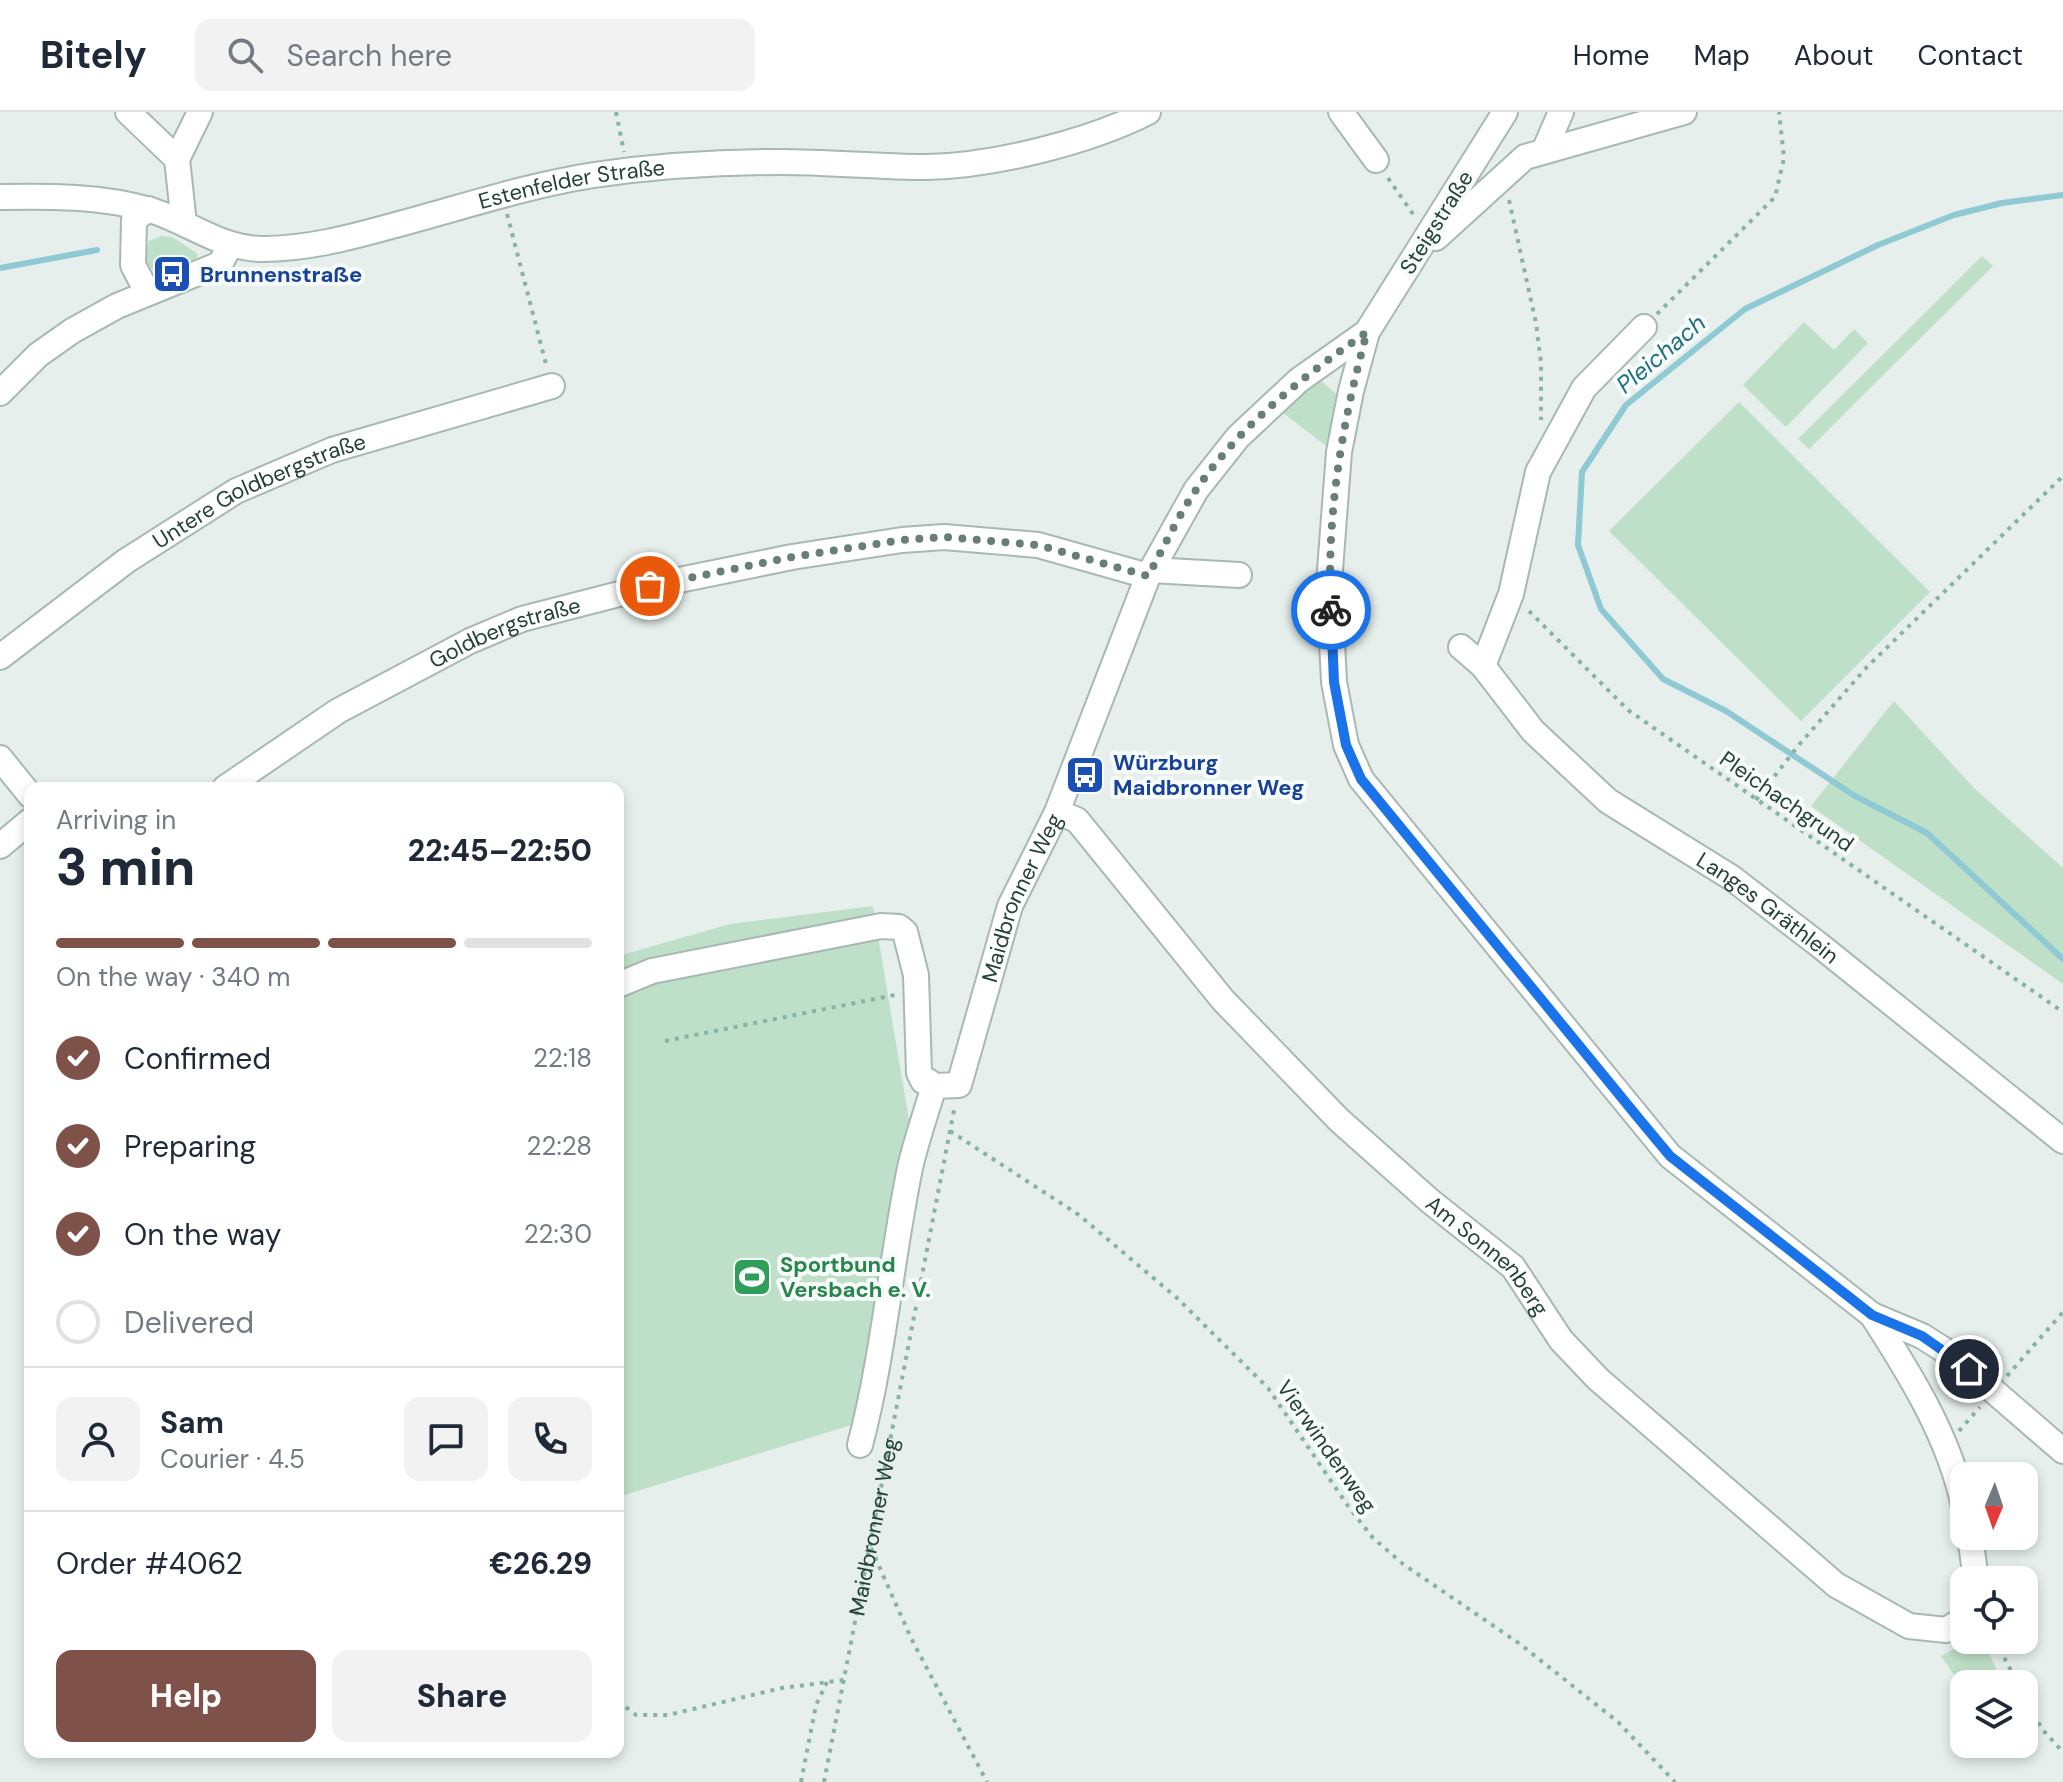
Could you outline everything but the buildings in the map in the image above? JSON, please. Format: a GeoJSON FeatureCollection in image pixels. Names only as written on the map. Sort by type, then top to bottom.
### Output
{"type":"FeatureCollection","features":[{"type":"Feature","properties":{"kind":"street"},"geometry":{"type":"LineString","coordinates":[[128,112],[177,159]]}},
{"type":"Feature","properties":{"kind":"street"},"geometry":{"type":"LineString","coordinates":[[184,224],[177,159],[200,112]]}},
{"type":"Feature","properties":{"kind":"street","name":"Estenfelder Straße"},"geometry":{"type":"LineString","coordinates":[[0,197],[46,196],[148,209],[230,246],[265,250],[309,246],[360,235],[502,195],[581,177],[718,163],[944,166],[1051,147],[1133,120],[1148,112]]}},
{"type":"Feature","properties":{"kind":"street"},"geometry":{"type":"LineString","coordinates":[[1341,112],[1376,160]]}},
{"type":"Feature","properties":{"kind":"street","name":"Steigstraße"},"geometry":{"type":"LineString","coordinates":[[1367,332],[1505,112]]}},
{"type":"Feature","properties":{"kind":"street"},"geometry":{"type":"LineString","coordinates":[[1544,151],[1561,112]]}},
{"type":"Feature","properties":{"kind":"street"},"geometry":{"type":"LineString","coordinates":[[1412,260],[1525,157],[1684,112]]}},
{"type":"Feature","properties":{"kind":"street"},"geometry":{"type":"LineString","coordinates":[[147,292],[133,265],[134,220],[148,209]]}},
{"type":"Feature","properties":{"kind":"street"},"geometry":{"type":"LineString","coordinates":[[5,382],[72,331],[147,292],[220,264],[230,246]]}},
{"type":"Feature","properties":{"kind":"street"},"geometry":{"type":"LineString","coordinates":[[1483,666],[1511,594],[1541,466],[1584,388],[1644,327]]}},
{"type":"Feature","properties":{"kind":"street"},"geometry":{"type":"LineString","coordinates":[[1367,332],[1339,452],[1329,583],[1334,682],[1346,745],[1361,779],[1670,1156],[1872,1315],[1922,1336],[1952,1355],[2063,1451]]}},
{"type":"Feature","properties":{"kind":"street","name":"Maidbronner Weg"},"geometry":{"type":"LineString","coordinates":[[959,1085],[1010,906],[1057,812],[1150,573],[1196,490],[1238,437],[1299,380],[1367,332]]}},
{"type":"Feature","properties":{"kind":"street","name":"Untere Goldbergstraße"},"geometry":{"type":"LineString","coordinates":[[0,657],[126,561],[236,491],[332,450],[552,386]]}},
{"type":"Feature","properties":{"kind":"street","name":"Goldbergstraße"},"geometry":{"type":"LineString","coordinates":[[234,782],[338,711],[470,641],[522,619],[650,586],[792,557],[902,540],[944,537],[1038,545],[1150,573],[1239,575]]}},
{"type":"Feature","properties":{"kind":"street","name":"Langes Gräthlein"},"geometry":{"type":"LineString","coordinates":[[1461,647],[1483,666],[1533,731],[1608,801],[1732,878],[2063,1141]]}},
{"type":"Feature","properties":{"kind":"street"},"geometry":{"type":"LineString","coordinates":[[0,758],[24,788]]}},
{"type":"Feature","properties":{"kind":"street","name":"Am Sonnenberg"},"geometry":{"type":"LineString","coordinates":[[1057,812],[1077,820],[1223,1000],[1339,1120],[1430,1201],[1513,1267],[1561,1340],[1598,1379],[1836,1585],[1909,1626],[1950,1628]]}},
{"type":"Feature","properties":{"kind":"street"},"geometry":{"type":"LineString","coordinates":[[0,846],[24,826]]}},
{"type":"Feature","properties":{"kind":"street"},"geometry":{"type":"LineString","coordinates":[[624,983],[652,971],[881,926],[899,927],[905,932],[916,975],[919,1073],[923,1081],[934,1086],[959,1085]]}},
{"type":"Feature","properties":{"kind":"street","name":"Maidbronner Weg"},"geometry":{"type":"LineString","coordinates":[[860,1445],[874,1393],[911,1167],[934,1086]]}},
{"type":"Feature","properties":{"kind":"street"},"geometry":{"type":"LineString","coordinates":[[1872,1315],[1900,1359],[1951,1462]]}},
{"type":"Feature","properties":{"kind":"path"},"geometry":{"type":"LineString","coordinates":[[616,112],[628,170]]}},
{"type":"Feature","properties":{"kind":"path"},"geometry":{"type":"LineString","coordinates":[[1644,327],[1775,197],[1784,158],[1779,112]]}},
{"type":"Feature","properties":{"kind":"path"},"geometry":{"type":"LineString","coordinates":[[1376,160],[1427,235]]}},
{"type":"Feature","properties":{"kind":"path"},"geometry":{"type":"LineString","coordinates":[[1503,177],[1536,323],[1541,363],[1541,422]]}},
{"type":"Feature","properties":{"kind":"path"},"geometry":{"type":"LineString","coordinates":[[502,195],[552,386]]}},
{"type":"Feature","properties":{"kind":"path"},"geometry":{"type":"LineString","coordinates":[[1756,800],[1866,668],[2063,476]]}},
{"type":"Feature","properties":{"kind":"path","name":"Pleichachgrund"},"geometry":{"type":"LineString","coordinates":[[1511,594],[1628,710],[2063,1012]]}},
{"type":"Feature","properties":{"kind":"path"},"geometry":{"type":"LineString","coordinates":[[665,1041],[917,991]]}},
{"type":"Feature","properties":{"kind":"path","name":"Maidbronner Weg"},"geometry":{"type":"LineString","coordinates":[[824,1782],[959,1085]]}},
{"type":"Feature","properties":{"kind":"path","name":"Vierwindenweg"},"geometry":{"type":"LineString","coordinates":[[950,1131],[1079,1215],[1177,1298],[1268,1388],[1373,1538],[1403,1564],[1520,1644],[1618,1722],[1675,1782]]}},
{"type":"Feature","properties":{"kind":"path"},"geometry":{"type":"LineString","coordinates":[[1945,1448],[2063,1312]]}},
{"type":"Feature","properties":{"kind":"path"},"geometry":{"type":"LineString","coordinates":[[870,1547],[911,1638],[987,1782]]}},
{"type":"Feature","properties":{"kind":"path"},"geometry":{"type":"LineString","coordinates":[[624,1706],[636,1715],[668,1715],[782,1688],[844,1680]]}},
{"type":"Feature","properties":{"kind":"path"},"geometry":{"type":"LineString","coordinates":[[801,1782],[816,1705],[827,1682]]}},
{"type":"Feature","properties":{"kind":"path"},"geometry":{"type":"LineString","coordinates":[[2038,1722],[2063,1752]]}},
{"type":"Feature","properties":{"kind":"green space"},"geometry":{"type":"Polygon","coordinates":[[[161,236],[172,237],[198,254],[196,259],[163,270],[153,270],[146,260],[146,250],[149,241],[161,236]]]}},
{"type":"Feature","properties":{"kind":"green space"},"geometry":{"type":"Polygon","coordinates":[[[1982,256],[1993,266],[1809,449],[1798,439],[1982,256]]]}},
{"type":"Feature","properties":{"kind":"green space"},"geometry":{"type":"Polygon","coordinates":[[[1804,322],[1834,350],[1854,329],[1868,343],[1786,427],[1743,385],[1804,322]]]}},
{"type":"Feature","properties":{"kind":"green space"},"geometry":{"type":"Polygon","coordinates":[[[1319,379],[1341,398],[1329,448],[1283,413],[1319,379]]]}},
{"type":"Feature","properties":{"kind":"green space"},"geometry":{"type":"Polygon","coordinates":[[[1739,402],[1930,592],[1801,721],[1609,531],[1739,402]]]}},
{"type":"Feature","properties":{"kind":"green space"},"geometry":{"type":"Polygon","coordinates":[[[1894,701],[1974,788],[2063,868],[2063,984],[1811,806],[1894,701]]]}},
{"type":"Feature","properties":{"kind":"green space","name":"Sportbund Versbach e. V."},"geometry":{"type":"Polygon","coordinates":[[[873,906],[911,1132],[861,1422],[624,1495],[624,954],[730,924],[873,906]]]}},
{"type":"Feature","properties":{"kind":"green space"},"geometry":{"type":"Polygon","coordinates":[[[1950,1651],[1950,1654],[1989,1654],[1997,1670],[1951,1670],[1941,1656],[1950,1651]]]}},
{"type":"Feature","properties":{"kind":"waterway","name":"Pleichach"},"geometry":{"type":"LineString","coordinates":[[2063,195],[2002,203],[1954,215],[1878,245],[1745,309],[1626,405],[1582,472],[1578,545],[1601,609],[1663,679],[1726,711],[1855,796],[1927,833],[2063,959]]}},
{"type":"Feature","properties":{"kind":"waterway"},"geometry":{"type":"LineString","coordinates":[[0,268],[97,250]]}},
{"type":"Feature","properties":{"kind":"way so far"},"geometry":{"type":"LineString","coordinates":[[650,586],[792,557],[902,540],[944,537],[1038,545],[1148,576],[1196,490],[1238,437],[1299,380],[1367,332],[1339,452],[1329,583],[1331,610]]}},
{"type":"Feature","properties":{"kind":"place","name":"Brunnenstraße"},"geometry":{"type":"Point","coordinates":[172,274]}},
{"type":"Feature","properties":{"kind":"place","name":"Würzburg Maidbronner Weg"},"geometry":{"type":"Point","coordinates":[1085,775]}},
{"type":"Feature","properties":{"kind":"place","name":"Sportbund Versbach e. V."},"geometry":{"type":"Point","coordinates":[752,1277]}},
{"type":"Feature","properties":{"kind":"route"},"geometry":{"type":"LineString","coordinates":[[1331,610],[1334,682],[1346,745],[1361,779],[1670,1156],[1872,1315],[1922,1336],[1969,1369]]}}]}
